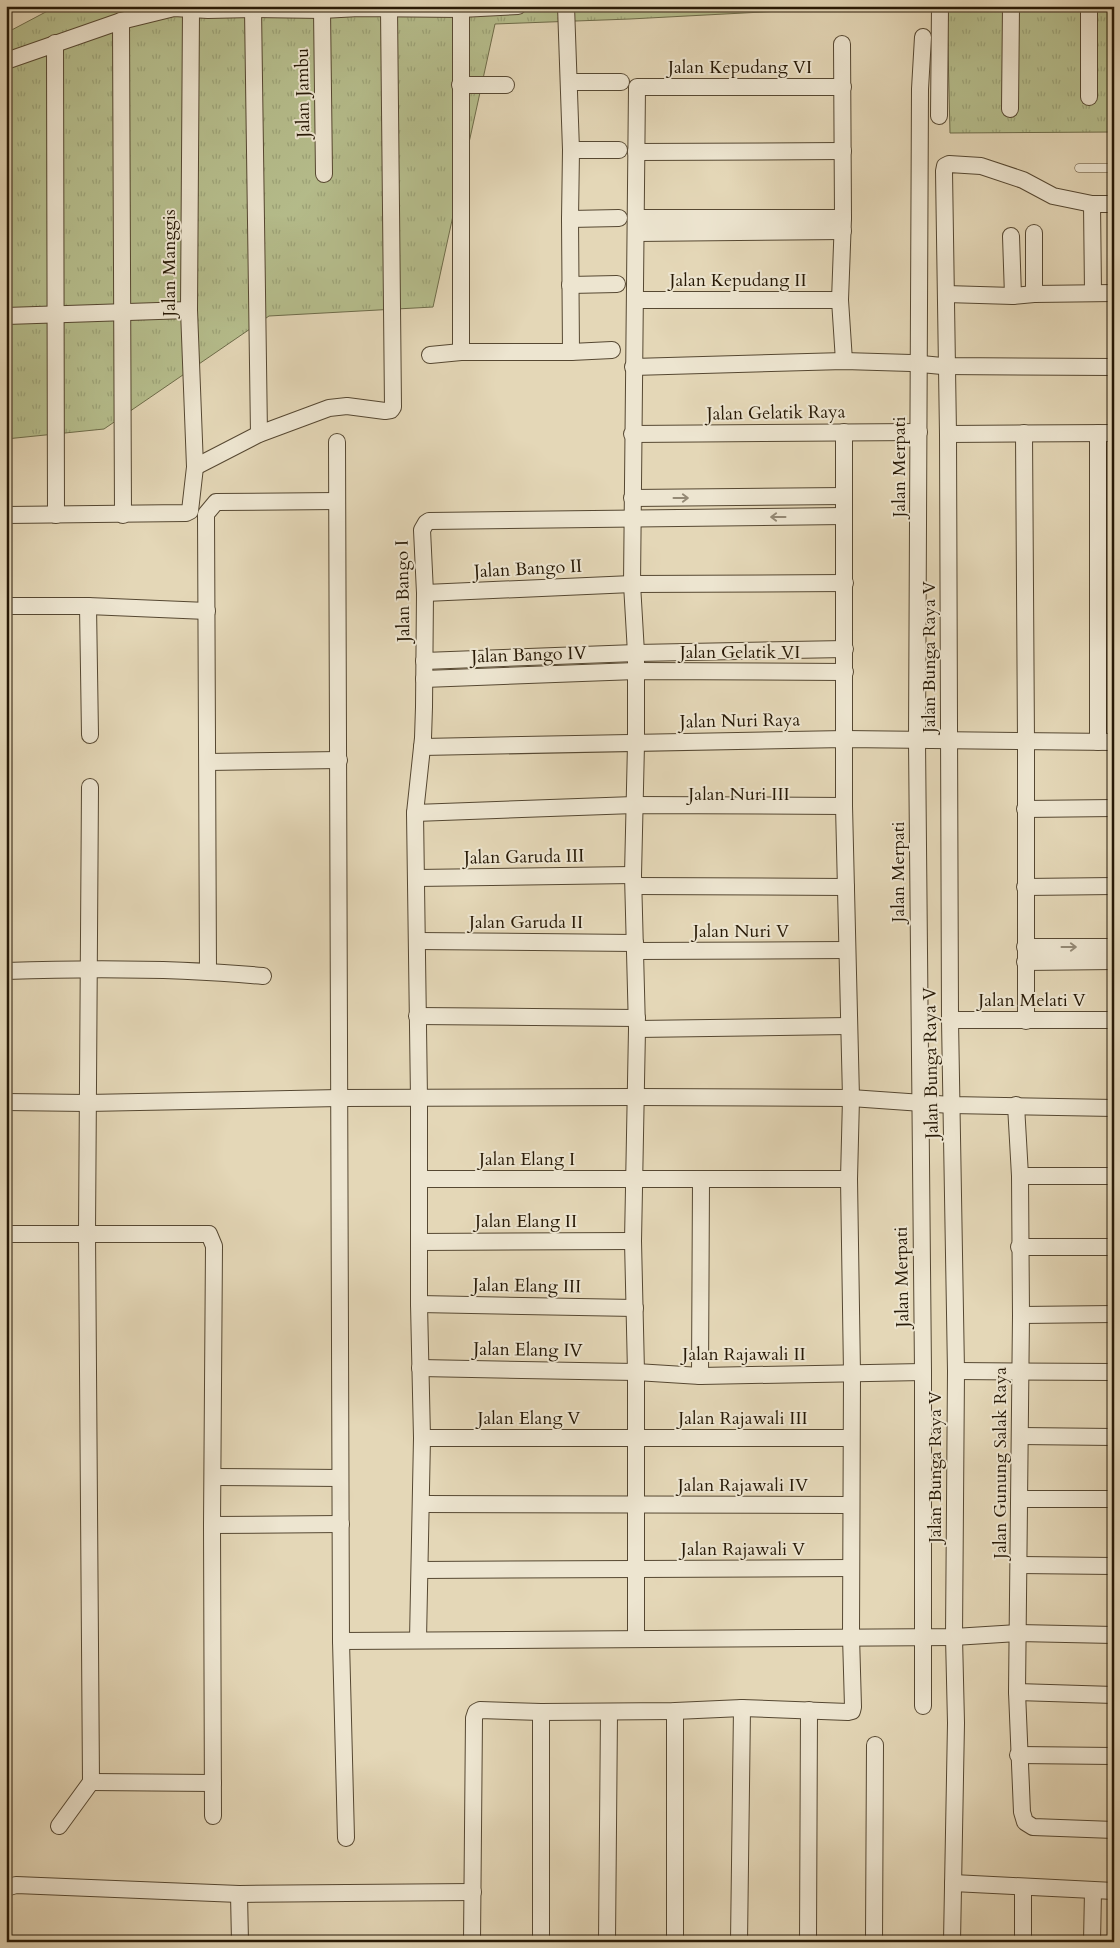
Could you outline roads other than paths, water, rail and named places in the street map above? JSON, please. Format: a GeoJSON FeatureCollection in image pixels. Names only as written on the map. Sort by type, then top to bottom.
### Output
{"type":"FeatureCollection","features":[{"type":"Feature","properties":{"kind":"street"},"geometry":{"type":"LineString","coordinates":[[6,61],[121,21],[174,8],[191,10],[253,8],[322,10],[359,8],[461,9],[518,6]]}},
{"type":"Feature","properties":{"kind":"street"},"geometry":{"type":"LineString","coordinates":[[566,6],[571,150],[571,352]]}},
{"type":"Feature","properties":{"kind":"street"},"geometry":{"type":"LineString","coordinates":[[939,116],[940,6]]}},
{"type":"Feature","properties":{"kind":"street"},"geometry":{"type":"LineString","coordinates":[[1010,109],[1011,6]]}},
{"type":"Feature","properties":{"kind":"street"},"geometry":{"type":"LineString","coordinates":[[1089,6],[1089,97]]}},
{"type":"Feature","properties":{"kind":"street"},"geometry":{"type":"LineString","coordinates":[[253,8],[259,434]]}},
{"type":"Feature","properties":{"kind":"street"},"geometry":{"type":"LineString","coordinates":[[194,467],[259,434],[329,408],[347,406],[385,411],[393,408],[389,9]]}},
{"type":"Feature","properties":{"kind":"street"},"geometry":{"type":"LineString","coordinates":[[461,9],[461,352]]}},
{"type":"Feature","properties":{"kind":"street","name":"Jalan Manggis"},"geometry":{"type":"LineString","coordinates":[[123,515],[186,514],[190,510],[192,502],[194,467],[189,310],[191,10]]}},
{"type":"Feature","properties":{"kind":"street","name":"Jalan Jambu"},"geometry":{"type":"LineString","coordinates":[[322,10],[324,174]]}},
{"type":"Feature","properties":{"kind":"street"},"geometry":{"type":"LineString","coordinates":[[6,515],[123,515],[121,21]]}},
{"type":"Feature","properties":{"kind":"street","name":"Jalan Merpati"},"geometry":{"type":"LineString","coordinates":[[923,37],[920,90],[917,741],[923,1372],[923,1706]]}},
{"type":"Feature","properties":{"kind":"street"},"geometry":{"type":"LineString","coordinates":[[55,43],[54,314],[56,515]]}},
{"type":"Feature","properties":{"kind":"street"},"geometry":{"type":"LineString","coordinates":[[842,44],[843,224],[840,300],[844,361]]}},
{"type":"Feature","properties":{"kind":"street"},"geometry":{"type":"LineString","coordinates":[[569,82],[621,82]]}},
{"type":"Feature","properties":{"kind":"street"},"geometry":{"type":"LineString","coordinates":[[460,85],[506,85]]}},
{"type":"Feature","properties":{"kind":"street","name":"Jalan Kepudang VI"},"geometry":{"type":"LineString","coordinates":[[636,152],[636,88],[843,87]]}},
{"type":"Feature","properties":{"kind":"street"},"geometry":{"type":"LineString","coordinates":[[571,150],[619,150]]}},
{"type":"Feature","properties":{"kind":"street"},"geometry":{"type":"LineString","coordinates":[[636,1639],[636,1372],[633,1241],[637,1023],[634,881],[636,653],[632,584],[632,434],[636,152],[843,150]]}},
{"type":"Feature","properties":{"kind":"street","name":"Jalan Bunga Raya V"},"geometry":{"type":"LineString","coordinates":[[952,1942],[956,1708],[954,1637],[956,1372],[950,1020],[948,434],[943,177],[945,166],[949,164],[981,166],[1023,180],[1053,196],[1092,204]]}},
{"type":"Feature","properties":{"kind":"street"},"geometry":{"type":"LineString","coordinates":[[1093,292],[1092,204],[1114,204]]}},
{"type":"Feature","properties":{"kind":"street"},"geometry":{"type":"LineString","coordinates":[[570,219],[619,218]]}},
{"type":"Feature","properties":{"kind":"street"},"geometry":{"type":"LineString","coordinates":[[636,225],[843,224]]}},
{"type":"Feature","properties":{"kind":"street"},"geometry":{"type":"LineString","coordinates":[[1034,233],[1034,294]]}},
{"type":"Feature","properties":{"kind":"street"},"geometry":{"type":"LineString","coordinates":[[1011,236],[1014,296]]}},
{"type":"Feature","properties":{"kind":"street"},"geometry":{"type":"LineString","coordinates":[[570,285],[617,284]]}},
{"type":"Feature","properties":{"kind":"street"},"geometry":{"type":"LineString","coordinates":[[946,294],[1014,296],[1093,292],[1114,293]]}},
{"type":"Feature","properties":{"kind":"street","name":"Jalan Kepudang II"},"geometry":{"type":"LineString","coordinates":[[635,300],[840,300]]}},
{"type":"Feature","properties":{"kind":"street"},"geometry":{"type":"LineString","coordinates":[[6,316],[189,310]]}},
{"type":"Feature","properties":{"kind":"street"},"geometry":{"type":"LineString","coordinates":[[430,355],[461,352],[612,350]]}},
{"type":"Feature","properties":{"kind":"street"},"geometry":{"type":"LineString","coordinates":[[633,367],[844,361],[946,366],[1114,367]]}},
{"type":"Feature","properties":{"kind":"street"},"geometry":{"type":"LineString","coordinates":[[472,1942],[474,1718],[476,1712],[480,1710],[609,1712],[742,1708],[852,1711],[850,1636],[852,1373],[849,1179],[851,1098],[844,810],[844,432]]}},
{"type":"Feature","properties":{"kind":"street","name":"Jalan Gelatik Raya"},"geometry":{"type":"LineString","coordinates":[[632,434],[919,432]]}},
{"type":"Feature","properties":{"kind":"street"},"geometry":{"type":"LineString","coordinates":[[948,434],[1106,433],[1106,742]]}},
{"type":"Feature","properties":{"kind":"street"},"geometry":{"type":"LineString","coordinates":[[1024,434],[1026,1021]]}},
{"type":"Feature","properties":{"kind":"street"},"geometry":{"type":"LineString","coordinates":[[337,442],[341,1641],[346,1838]]}},
{"type":"Feature","properties":{"kind":"street"},"geometry":{"type":"LineString","coordinates":[[632,498],[801,498],[844,496]]}},
{"type":"Feature","properties":{"kind":"street"},"geometry":{"type":"LineString","coordinates":[[801,498],[802,517]]}},
{"type":"Feature","properties":{"kind":"street"},"geometry":{"type":"LineString","coordinates":[[208,971],[207,611],[204,519],[208,509],[216,502],[337,501]]}},
{"type":"Feature","properties":{"kind":"street"},"geometry":{"type":"LineString","coordinates":[[633,518],[844,516]]}},
{"type":"Feature","properties":{"kind":"street","name":"Jalan Bango I"},"geometry":{"type":"LineString","coordinates":[[418,1640],[422,1438],[415,813],[422,747],[424,680],[425,593],[422,530],[429,521],[633,518]]}},
{"type":"Feature","properties":{"kind":"street","name":"Jalan Bango II"},"geometry":{"type":"LineString","coordinates":[[425,593],[632,584],[845,583]]}},
{"type":"Feature","properties":{"kind":"street"},"geometry":{"type":"LineString","coordinates":[[6,606],[88,606],[207,611]]}},
{"type":"Feature","properties":{"kind":"street"},"geometry":{"type":"LineString","coordinates":[[88,606],[90,735]]}},
{"type":"Feature","properties":{"kind":"street"},"geometry":{"type":"LineString","coordinates":[[424,661],[636,653],[844,649]]}},
{"type":"Feature","properties":{"kind":"street","name":"Jalan Gelatik VI"},"geometry":{"type":"LineString","coordinates":[[636,671],[845,672]]}},
{"type":"Feature","properties":{"kind":"street","name":"Jalan Bango IV"},"geometry":{"type":"LineString","coordinates":[[424,680],[636,671]]}},
{"type":"Feature","properties":{"kind":"street","name":"Jalan Nuri Raya"},"geometry":{"type":"LineString","coordinates":[[422,747],[845,739],[1106,742]]}},
{"type":"Feature","properties":{"kind":"street"},"geometry":{"type":"LineString","coordinates":[[208,762],[339,760]]}},
{"type":"Feature","properties":{"kind":"street"},"geometry":{"type":"LineString","coordinates":[[59,1826],[92,1782],[87,1233],[90,787]]}},
{"type":"Feature","properties":{"kind":"street"},"geometry":{"type":"LineString","coordinates":[[1025,814],[1114,808]]}},
{"type":"Feature","properties":{"kind":"street","name":"Jalan Nuri III"},"geometry":{"type":"LineString","coordinates":[[415,813],[844,810]]}},
{"type":"Feature","properties":{"kind":"street"},"geometry":{"type":"LineString","coordinates":[[1025,814],[1114,819]]}},
{"type":"Feature","properties":{"kind":"street","name":"Jalan Garuda III"},"geometry":{"type":"LineString","coordinates":[[416,878],[846,886]]}},
{"type":"Feature","properties":{"kind":"street"},"geometry":{"type":"LineString","coordinates":[[1025,887],[1114,886]]}},
{"type":"Feature","properties":{"kind":"street","name":"Jalan Garuda II"},"geometry":{"type":"LineString","coordinates":[[417,941],[635,952],[847,955]]}},
{"type":"Feature","properties":{"kind":"street"},"geometry":{"type":"LineString","coordinates":[[1025,954],[1108,954]]}},
{"type":"Feature","properties":{"kind":"street"},"geometry":{"type":"LineString","coordinates":[[6,971],[90,968],[208,971],[263,976]]}},
{"type":"Feature","properties":{"kind":"street"},"geometry":{"type":"LineString","coordinates":[[417,1016],[637,1023],[849,1026]]}},
{"type":"Feature","properties":{"kind":"street","name":"Jalan Melati V"},"geometry":{"type":"LineString","coordinates":[[950,1020],[1114,1020]]}},
{"type":"Feature","properties":{"kind":"street"},"geometry":{"type":"LineString","coordinates":[[6,1102],[87,1103],[339,1098],[851,1098],[951,1105],[1114,1108]]}},
{"type":"Feature","properties":{"kind":"street","name":"Jalan Gunung Salak Raya"},"geometry":{"type":"LineString","coordinates":[[1016,1105],[1020,1176],[1019,1247],[1021,1315],[1020,1565],[1017,1692],[1018,1756],[1022,1812],[1025,1822],[1037,1828],[1114,1830]]}},
{"type":"Feature","properties":{"kind":"street"},"geometry":{"type":"LineString","coordinates":[[1020,1176],[1114,1176]]}},
{"type":"Feature","properties":{"kind":"street","name":"Jalan Elang I"},"geometry":{"type":"LineString","coordinates":[[420,1180],[849,1179]]}},
{"type":"Feature","properties":{"kind":"street"},"geometry":{"type":"LineString","coordinates":[[700,1376],[701,1180]]}},
{"type":"Feature","properties":{"kind":"street"},"geometry":{"type":"LineString","coordinates":[[6,1234],[209,1234],[214,1246],[212,1525],[213,1816]]}},
{"type":"Feature","properties":{"kind":"street","name":"Jalan Elang II"},"geometry":{"type":"LineString","coordinates":[[419,1242],[633,1241]]}},
{"type":"Feature","properties":{"kind":"street"},"geometry":{"type":"LineString","coordinates":[[1019,1247],[1114,1247]]}},
{"type":"Feature","properties":{"kind":"street","name":"Jalan Elang III"},"geometry":{"type":"LineString","coordinates":[[419,1304],[635,1308]]}},
{"type":"Feature","properties":{"kind":"street"},"geometry":{"type":"LineString","coordinates":[[1021,1315],[1114,1314]]}},
{"type":"Feature","properties":{"kind":"street","name":"Jalan Elang IV"},"geometry":{"type":"LineString","coordinates":[[420,1368],[636,1372]]}},
{"type":"Feature","properties":{"kind":"street","name":"Jalan Rajawali II"},"geometry":{"type":"LineString","coordinates":[[636,1372],[700,1376],[923,1372]]}},
{"type":"Feature","properties":{"kind":"street"},"geometry":{"type":"LineString","coordinates":[[956,1372],[1114,1372]]}},
{"type":"Feature","properties":{"kind":"street"},"geometry":{"type":"LineString","coordinates":[[1020,1436],[1114,1437]]}},
{"type":"Feature","properties":{"kind":"street","name":"Jalan Elang V"},"geometry":{"type":"LineString","coordinates":[[422,1438],[635,1438]]}},
{"type":"Feature","properties":{"kind":"street","name":"Jalan Rajawali III"},"geometry":{"type":"LineString","coordinates":[[635,1438],[851,1438]]}},
{"type":"Feature","properties":{"kind":"street"},"geometry":{"type":"LineString","coordinates":[[213,1477],[340,1478]]}},
{"type":"Feature","properties":{"kind":"street"},"geometry":{"type":"LineString","coordinates":[[1020,1499],[1114,1499]]}},
{"type":"Feature","properties":{"kind":"street","name":"Jalan Rajawali IV"},"geometry":{"type":"LineString","coordinates":[[420,1504],[851,1505]]}},
{"type":"Feature","properties":{"kind":"street"},"geometry":{"type":"LineString","coordinates":[[212,1525],[341,1524]]}},
{"type":"Feature","properties":{"kind":"street"},"geometry":{"type":"LineString","coordinates":[[1020,1565],[1114,1566]]}},
{"type":"Feature","properties":{"kind":"street","name":"Jalan Rajawali V"},"geometry":{"type":"LineString","coordinates":[[420,1570],[851,1568]]}},
{"type":"Feature","properties":{"kind":"street"},"geometry":{"type":"LineString","coordinates":[[341,1641],[850,1636],[954,1637],[1018,1633],[1114,1635]]}},
{"type":"Feature","properties":{"kind":"street"},"geometry":{"type":"LineString","coordinates":[[1017,1692],[1114,1694]]}},
{"type":"Feature","properties":{"kind":"street"},"geometry":{"type":"LineString","coordinates":[[739,1942],[742,1708]]}},
{"type":"Feature","properties":{"kind":"street"},"geometry":{"type":"LineString","coordinates":[[808,1942],[809,1710]]}},
{"type":"Feature","properties":{"kind":"street"},"geometry":{"type":"LineString","coordinates":[[674,1942],[675,1711]]}},
{"type":"Feature","properties":{"kind":"street"},"geometry":{"type":"LineString","coordinates":[[541,1712],[541,1942]]}},
{"type":"Feature","properties":{"kind":"street"},"geometry":{"type":"LineString","coordinates":[[606,1942],[609,1712]]}},
{"type":"Feature","properties":{"kind":"street"},"geometry":{"type":"LineString","coordinates":[[874,1942],[875,1744]]}},
{"type":"Feature","properties":{"kind":"street"},"geometry":{"type":"LineString","coordinates":[[1018,1756],[1114,1756]]}},
{"type":"Feature","properties":{"kind":"street"},"geometry":{"type":"LineString","coordinates":[[92,1782],[213,1783]]}},
{"type":"Feature","properties":{"kind":"street"},"geometry":{"type":"LineString","coordinates":[[953,1883],[1114,1891]]}},
{"type":"Feature","properties":{"kind":"street"},"geometry":{"type":"LineString","coordinates":[[6,1888],[16,1885],[239,1894],[473,1892]]}},
{"type":"Feature","properties":{"kind":"street"},"geometry":{"type":"LineString","coordinates":[[1023,1887],[1023,1942]]}},
{"type":"Feature","properties":{"kind":"street"},"geometry":{"type":"LineString","coordinates":[[1092,1942],[1093,1891]]}},
{"type":"Feature","properties":{"kind":"street"},"geometry":{"type":"LineString","coordinates":[[239,1894],[240,1942]]}},
{"type":"Feature","properties":{"kind":"lane"},"geometry":{"type":"LineString","coordinates":[[1079,168],[1114,168]]}}]}
